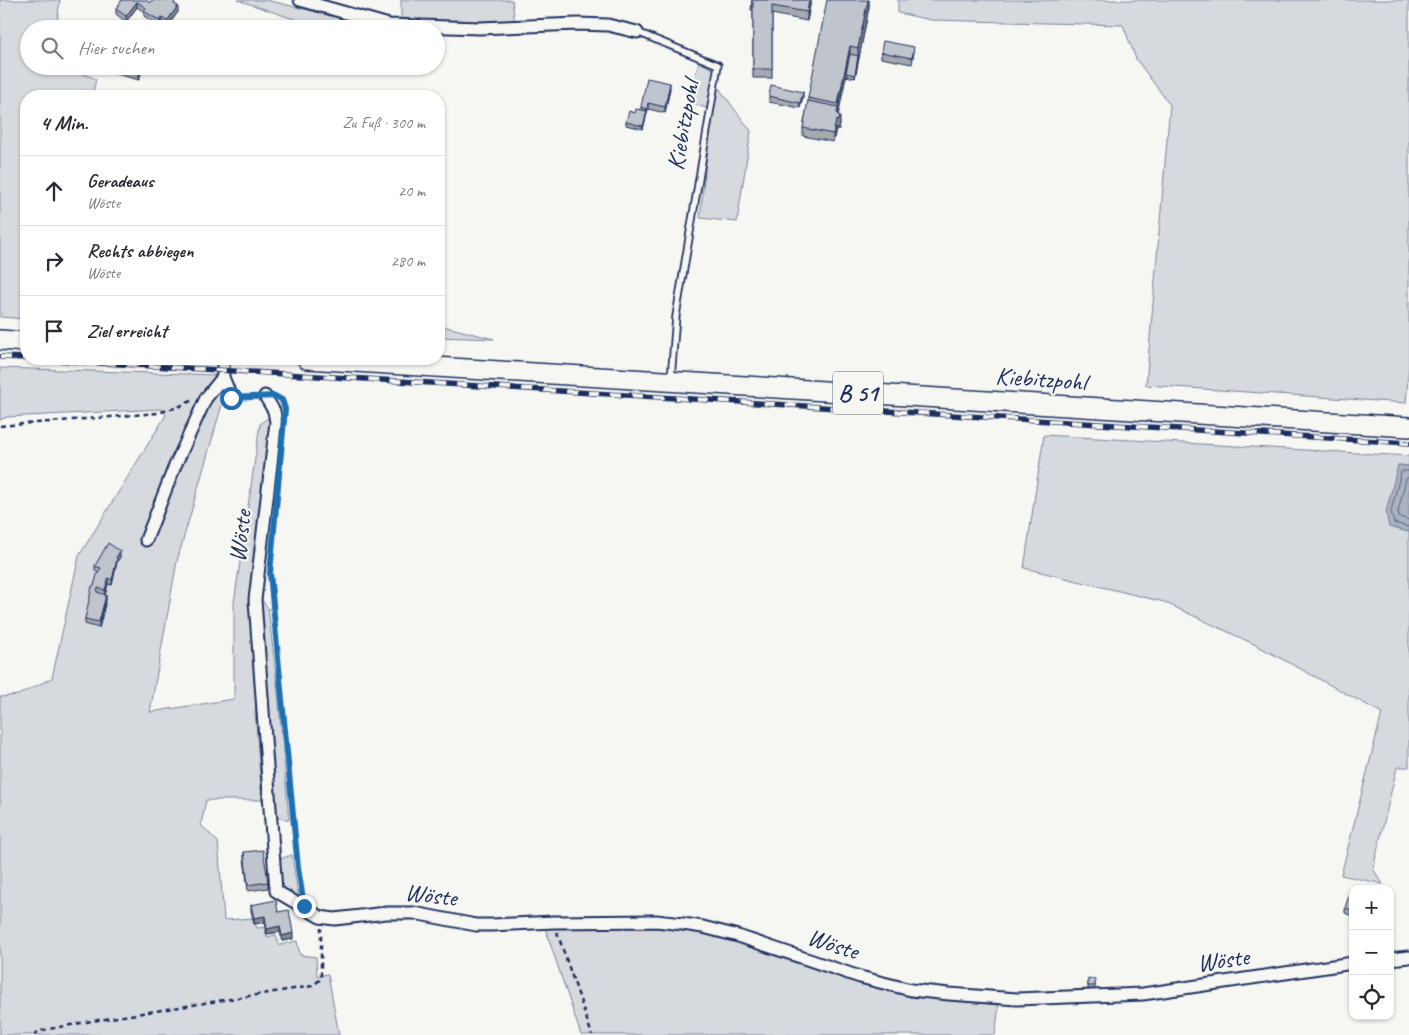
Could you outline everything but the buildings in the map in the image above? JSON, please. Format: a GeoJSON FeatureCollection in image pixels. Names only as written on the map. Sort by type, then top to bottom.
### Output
{"type":"FeatureCollection","features":[{"type":"Feature","properties":{"kind":"main road"},"geometry":{"type":"LineString","coordinates":[[0,340],[20,342]]}},
{"type":"Feature","properties":{"kind":"main road","name":"Kiebitzpohl"},"geometry":{"type":"LineString","coordinates":[[407,365],[1409,427]]}},
{"type":"Feature","properties":{"kind":"street","name":"Kiebitzpohl"},"geometry":{"type":"LineString","coordinates":[[300,0],[371,20]]}},
{"type":"Feature","properties":{"kind":"street","name":"Kiebitzpohl"},"geometry":{"type":"LineString","coordinates":[[445,27],[480,28],[578,24],[608,25],[637,32]]}},
{"type":"Feature","properties":{"kind":"street"},"geometry":{"type":"LineString","coordinates":[[223,365],[223,377],[231,398]]}},
{"type":"Feature","properties":{"kind":"street"},"geometry":{"type":"LineString","coordinates":[[146,540],[174,468],[206,398],[223,377]]}},
{"type":"Feature","properties":{"kind":"street","name":"Wöste"},"geometry":{"type":"LineString","coordinates":[[266,396],[274,411],[276,422],[255,600],[276,890],[320,917],[336,919],[386,913],[414,913],[476,925],[656,921],[703,927],[738,936],[860,977],[911,990],[1017,999],[1143,994],[1349,964]]}},
{"type":"Feature","properties":{"kind":"street"},"geometry":{"type":"LineString","coordinates":[[1394,959],[1409,958]]}},
{"type":"Feature","properties":{"kind":"lane","name":"Kiebitzpohl"},"geometry":{"type":"LineString","coordinates":[[637,32],[718,65],[676,316],[671,381]]}},
{"type":"Feature","properties":{"kind":"path"},"geometry":{"type":"LineString","coordinates":[[231,398],[266,396]]}},
{"type":"Feature","properties":{"kind":"path"},"geometry":{"type":"LineString","coordinates":[[0,426],[158,413],[199,398],[206,398]]}},
{"type":"Feature","properties":{"kind":"path","name":"Wöste"},"geometry":{"type":"LineString","coordinates":[[270,573],[298,868],[304,906]]}},
{"type":"Feature","properties":{"kind":"path"},"geometry":{"type":"LineString","coordinates":[[34,1035],[39,1031],[86,1022],[312,986],[321,979],[320,917]]}},
{"type":"Feature","properties":{"kind":"path"},"geometry":{"type":"LineString","coordinates":[[554,922],[592,1035]]}},
{"type":"Feature","properties":{"kind":"shaded area"},"geometry":{"type":"Polygon","coordinates":[[[0,0],[60,0],[57,20],[20,20],[20,75],[86,75],[96,79],[93,90],[20,90],[20,319],[0,317],[0,0]]]}},
{"type":"Feature","properties":{"kind":"shaded area"},"geometry":{"type":"Polygon","coordinates":[[[238,0],[266,0],[352,20],[297,20],[238,0]]]}},
{"type":"Feature","properties":{"kind":"shaded area"},"geometry":{"type":"Polygon","coordinates":[[[401,0],[512,0],[515,24],[445,23],[445,20],[401,20],[401,0]]]}},
{"type":"Feature","properties":{"kind":"shaded area"},"geometry":{"type":"Polygon","coordinates":[[[898,0],[1409,0],[1409,365],[1406,403],[1146,385],[1170,105],[1136,59],[1123,25],[931,20],[898,13],[898,0]]]}},
{"type":"Feature","properties":{"kind":"shaded area"},"geometry":{"type":"Polygon","coordinates":[[[699,62],[715,70],[707,108],[696,104],[690,94],[699,62]]]}},
{"type":"Feature","properties":{"kind":"shaded area"},"geometry":{"type":"Polygon","coordinates":[[[718,87],[751,131],[737,222],[700,218],[708,142],[718,87]]]}},
{"type":"Feature","properties":{"kind":"shaded area"},"geometry":{"type":"Polygon","coordinates":[[[445,327],[494,339],[445,337],[445,327]]]}},
{"type":"Feature","properties":{"kind":"shaded area"},"geometry":{"type":"Polygon","coordinates":[[[0,368],[217,375],[221,380],[223,401],[177,561],[150,712],[234,699],[234,603],[260,424],[269,417],[272,433],[251,599],[257,699],[255,712],[262,800],[206,800],[201,825],[218,842],[224,920],[253,918],[257,928],[264,927],[267,937],[276,935],[279,945],[297,941],[300,955],[316,957],[317,976],[328,974],[339,1035],[0,1035],[0,697],[18,695],[52,678],[79,556],[166,415],[162,409],[7,417],[0,420],[0,368]]]}},
{"type":"Feature","properties":{"kind":"shaded area"},"geometry":{"type":"Polygon","coordinates":[[[1044,435],[1409,456],[1409,466],[1398,465],[1389,527],[1409,532],[1409,767],[1397,767],[1373,869],[1383,884],[1341,875],[1382,713],[1256,645],[1164,602],[1024,568],[1044,435]]]}},
{"type":"Feature","properties":{"kind":"shaded area"},"geometry":{"type":"Polygon","coordinates":[[[261,599],[268,608],[278,691],[289,820],[275,817],[260,611],[261,599]]]}},
{"type":"Feature","properties":{"kind":"shaded area"},"geometry":{"type":"Polygon","coordinates":[[[292,855],[299,900],[279,886],[277,860],[292,855]]]}},
{"type":"Feature","properties":{"kind":"shaded area"},"geometry":{"type":"Polygon","coordinates":[[[545,928],[669,928],[737,939],[878,987],[918,997],[999,1005],[995,1035],[581,1035],[545,928]]]}},
{"type":"Feature","properties":{"kind":"water"},"geometry":{"type":"Polygon","coordinates":[[[1398,465],[1409,466],[1409,532],[1389,527],[1386,512],[1398,465]]]}},
{"type":"Feature","properties":{"kind":"railway"},"geometry":{"type":"LineString","coordinates":[[0,357],[20,358]]}},
{"type":"Feature","properties":{"kind":"railway"},"geometry":{"type":"LineString","coordinates":[[137,365],[1409,443]]}},
{"type":"Feature","properties":{"kind":"route"},"geometry":{"type":"LineString","coordinates":[[231,398],[275,396],[282,400],[285,409],[270,573],[292,788],[298,868],[304,906]]}}]}
